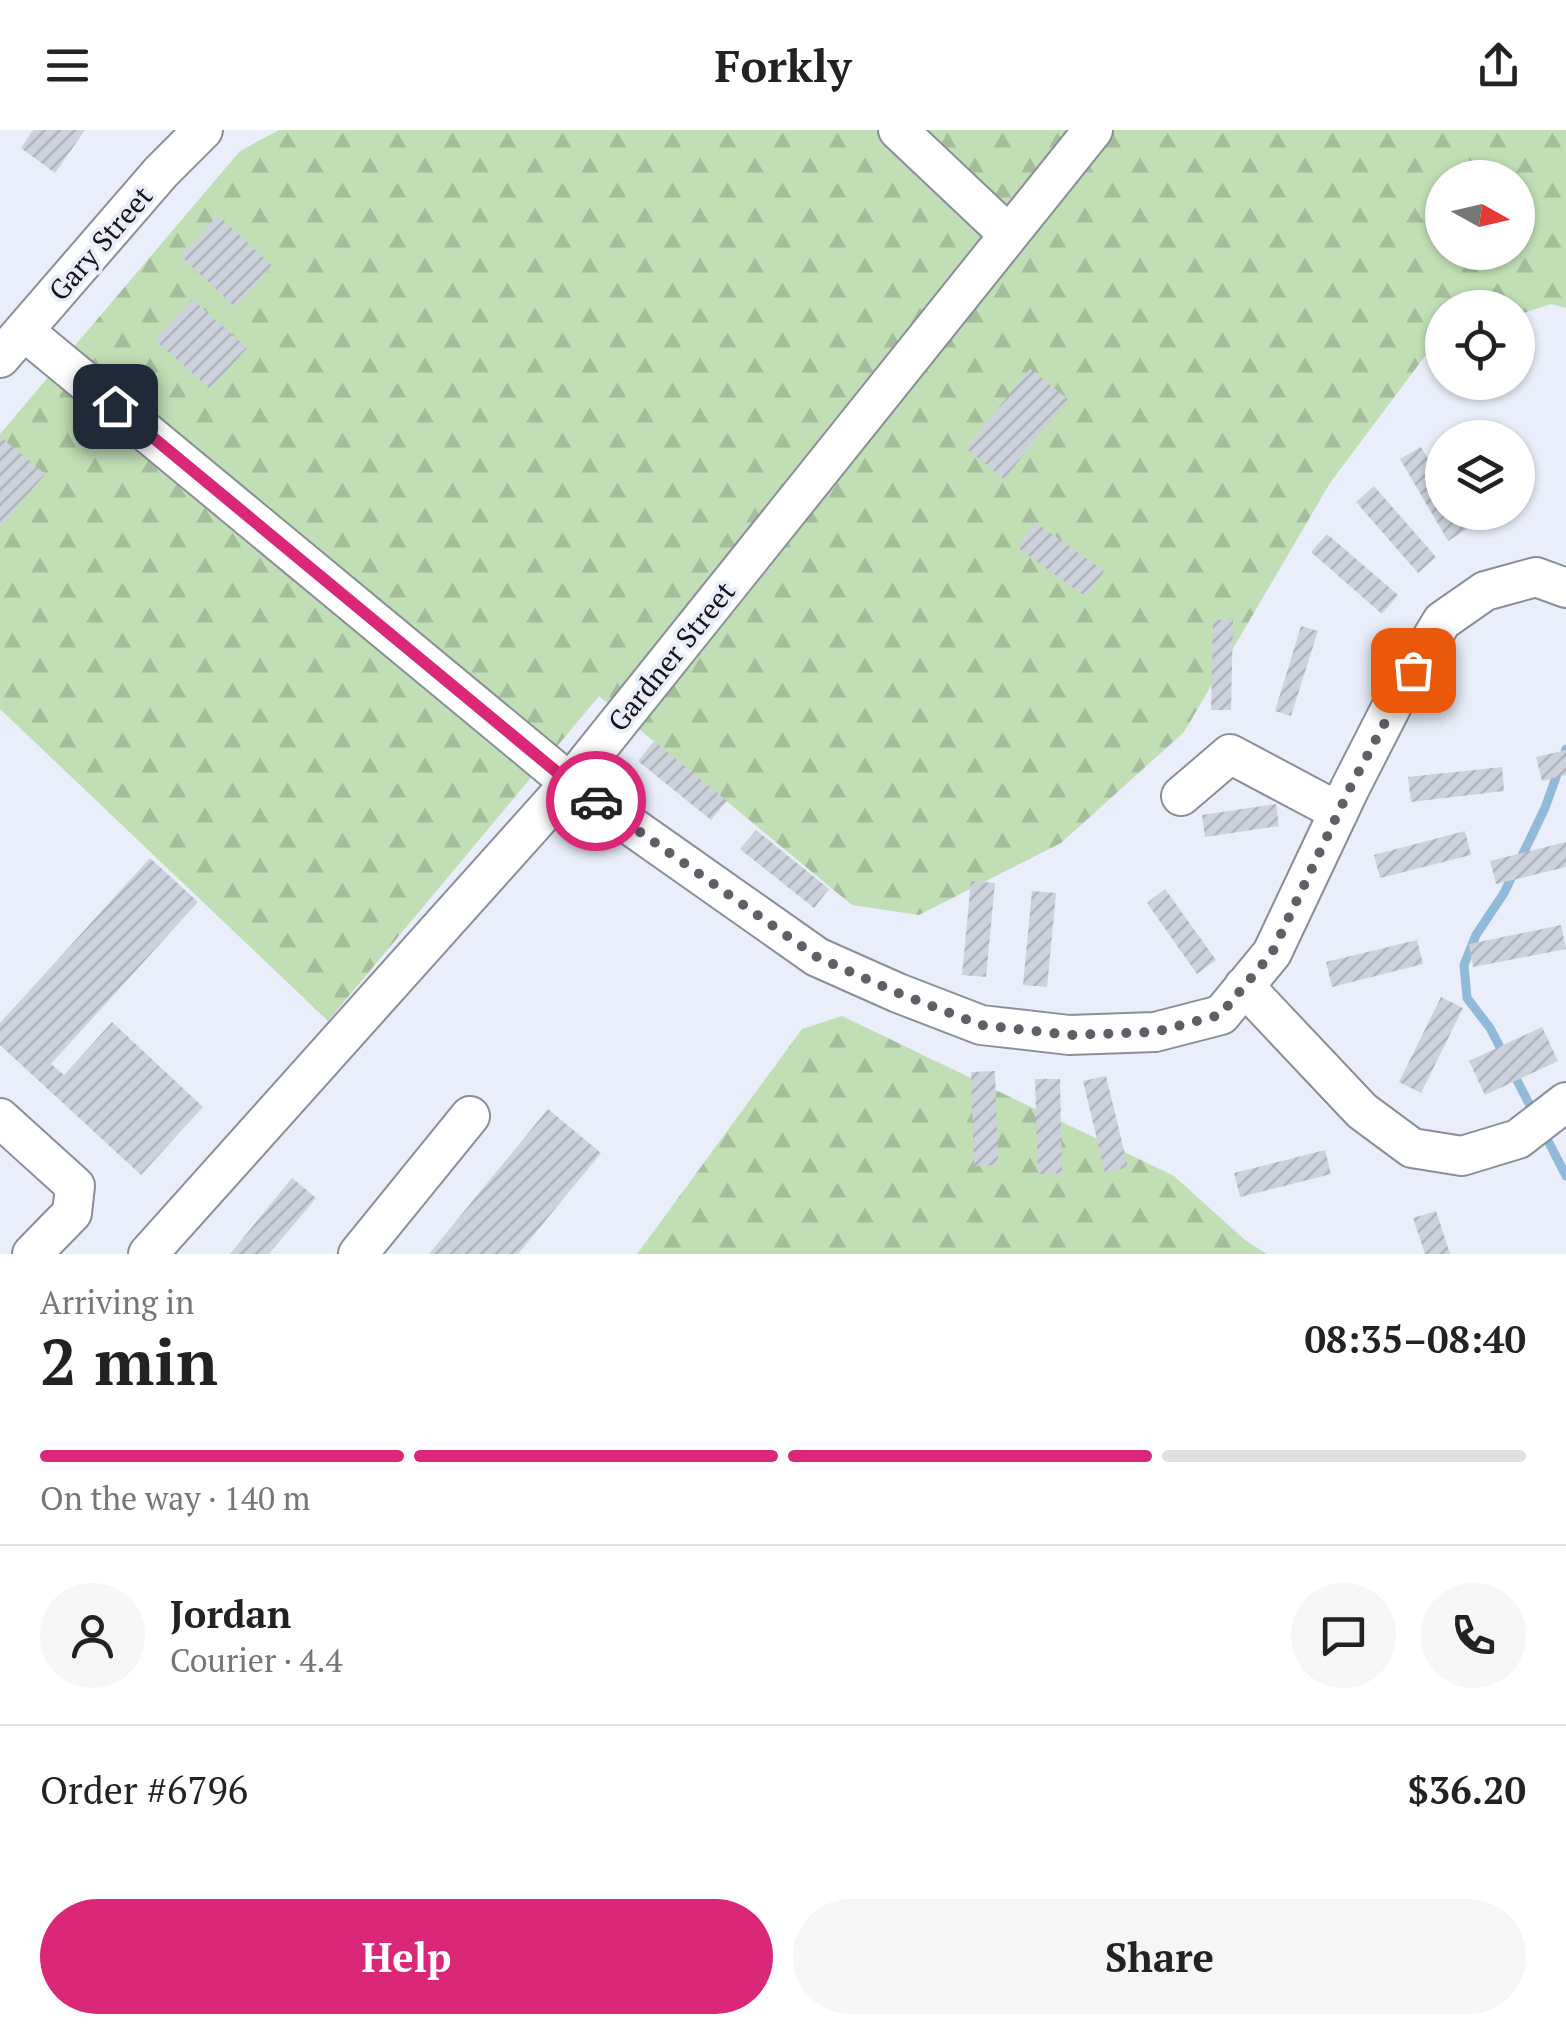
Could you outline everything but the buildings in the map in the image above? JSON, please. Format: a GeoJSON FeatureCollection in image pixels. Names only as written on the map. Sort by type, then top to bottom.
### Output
{"type":"FeatureCollection","features":[{"type":"Feature","properties":{"kind":"street","name":"Gary Street"},"geometry":{"type":"LineString","coordinates":[[12,345],[203,130]]}},
{"type":"Feature","properties":{"kind":"street"},"geometry":{"type":"LineString","coordinates":[[898,130],[1009,234]]}},
{"type":"Feature","properties":{"kind":"street","name":"Gardner Street"},"geometry":{"type":"LineString","coordinates":[[148,1254],[570,783],[1093,130]]}},
{"type":"Feature","properties":{"kind":"street"},"geometry":{"type":"LineString","coordinates":[[12,345],[570,783],[817,957],[981,1025],[1069,1035],[1155,1032],[1220,1015],[1272,953],[1398,694],[1442,621],[1485,591],[1536,577],[1566,588]]}},
{"type":"Feature","properties":{"kind":"street"},"geometry":{"type":"LineString","coordinates":[[1181,796],[1230,754],[1338,812]]}},
{"type":"Feature","properties":{"kind":"street"},"geometry":{"type":"LineString","coordinates":[[1244,986],[1362,1111],[1412,1148],[1462,1156],[1518,1139],[1566,1102]]}},
{"type":"Feature","properties":{"kind":"street"},"geometry":{"type":"LineString","coordinates":[[358,1254],[470,1116]]}},
{"type":"Feature","properties":{"kind":"street"},"geometry":{"type":"LineString","coordinates":[[0,1118],[75,1186],[72,1213],[32,1254]]}},
{"type":"Feature","properties":{"kind":"green space"},"geometry":{"type":"Polygon","coordinates":[[[279,130],[1566,130],[1566,308],[1551,304],[1535,309],[1535,290],[1425,290],[1425,356],[1330,483],[1184,732],[1061,843],[919,915],[852,905],[599,696],[328,1021],[0,709],[0,434],[240,151],[279,130]]]}},
{"type":"Feature","properties":{"kind":"green space"},"geometry":{"type":"Polygon","coordinates":[[[842,1016],[1174,1176],[1245,1240],[1267,1254],[637,1254],[802,1029],[842,1016]]]}},
{"type":"Feature","properties":{"kind":"waterway"},"geometry":{"type":"LineString","coordinates":[[1503,1053],[1467,998],[1464,965],[1476,935],[1504,893],[1545,808],[1566,749]]}},
{"type":"Feature","properties":{"kind":"waterway"},"geometry":{"type":"LineString","coordinates":[[1512,1071],[1535,1115]]}},
{"type":"Feature","properties":{"kind":"waterway"},"geometry":{"type":"LineString","coordinates":[[1542,1129],[1566,1176]]}},
{"type":"Feature","properties":{"kind":"way so far"},"geometry":{"type":"LineString","coordinates":[[596,801],[817,957],[898,993],[981,1025],[1069,1035],[1155,1032],[1220,1015],[1272,953],[1350,788],[1413,670]]}},
{"type":"Feature","properties":{"kind":"route"},"geometry":{"type":"LineString","coordinates":[[115,406],[596,801]]}}]}
